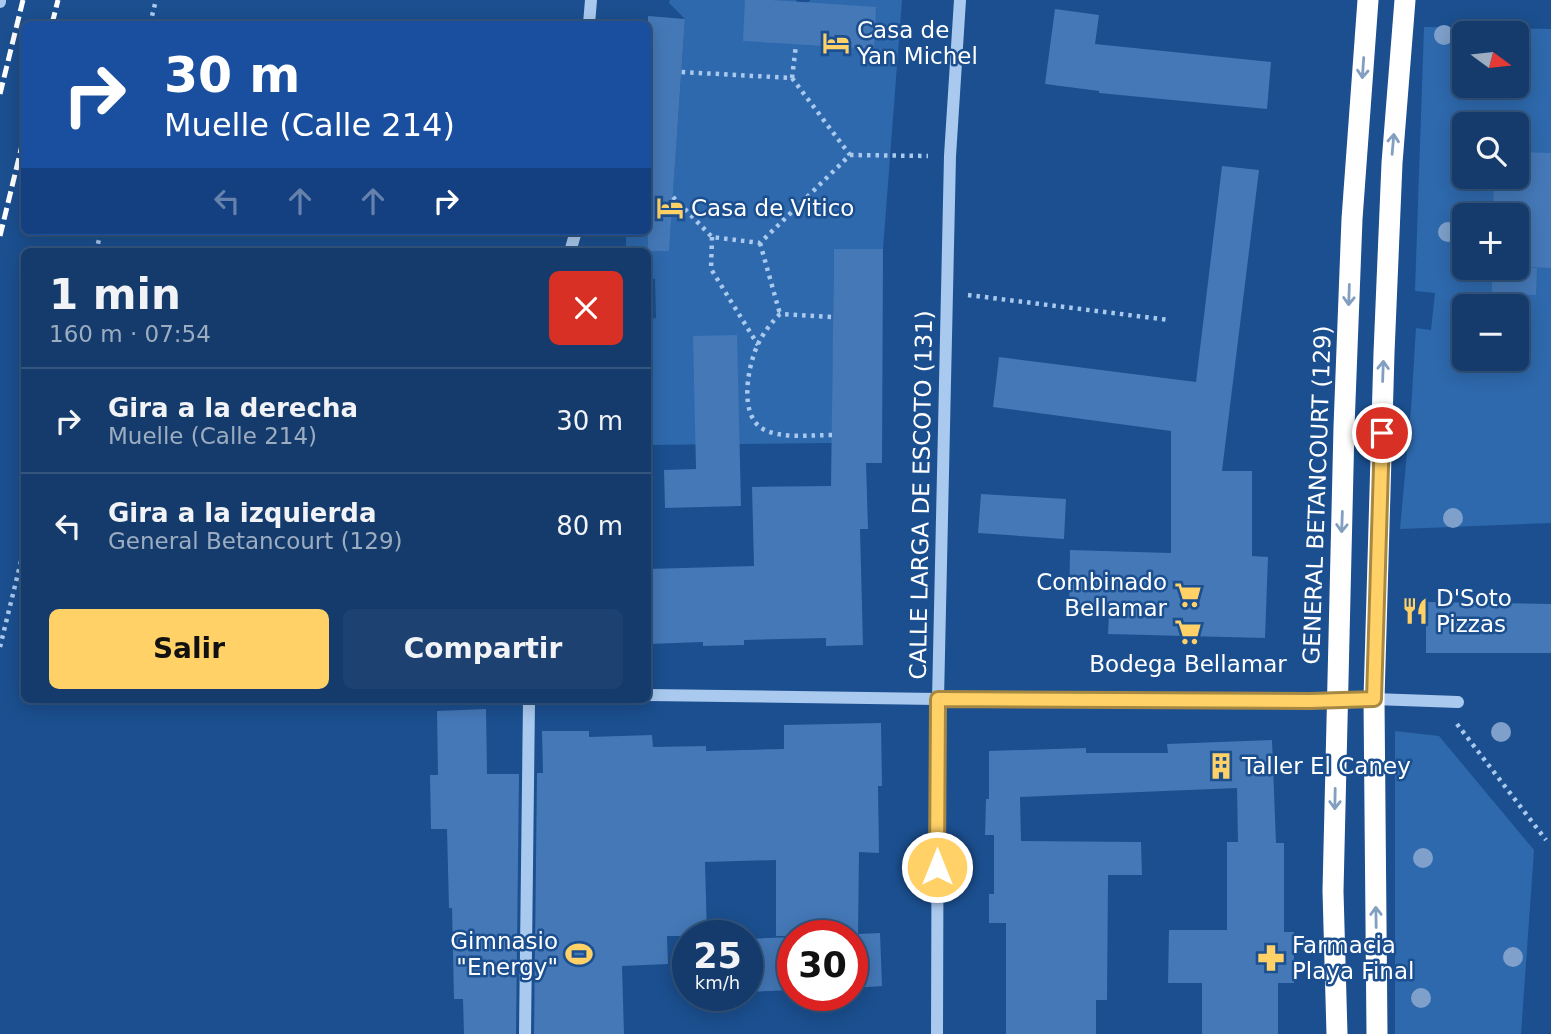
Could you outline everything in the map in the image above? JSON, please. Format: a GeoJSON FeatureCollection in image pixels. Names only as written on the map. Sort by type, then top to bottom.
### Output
{"type":"FeatureCollection","features":[{"type":"Feature","properties":{"kind":"highway","name":"GENERAL BETANCOURT (129)"},"geometry":{"type":"LineString","coordinates":[[1337,1034],[1333,891],[1337,701],[1352,219],[1368,0]]}},
{"type":"Feature","properties":{"kind":"highway"},"geometry":{"type":"LineString","coordinates":[[1377,1034],[1374,699],[1391,176],[1405,0]]}},
{"type":"Feature","properties":{"kind":"street"},"geometry":{"type":"LineString","coordinates":[[589,21],[591,0]]}},
{"type":"Feature","properties":{"kind":"street","name":"CALLE LARGA DE ESCOTO (131)"},"geometry":{"type":"LineString","coordinates":[[937,1034],[938,699],[950,156],[960,0]]}},
{"type":"Feature","properties":{"kind":"street"},"geometry":{"type":"LineString","coordinates":[[1395,0],[1405,0]]}},
{"type":"Feature","properties":{"kind":"street"},"geometry":{"type":"LineString","coordinates":[[651,695],[938,699],[1374,699],[1458,702]]}},
{"type":"Feature","properties":{"kind":"street"},"geometry":{"type":"LineString","coordinates":[[525,1034],[529,703]]}},
{"type":"Feature","properties":{"kind":"path"},"geometry":{"type":"LineString","coordinates":[[151,21],[156,0]]}},
{"type":"Feature","properties":{"kind":"path"},"geometry":{"type":"LineString","coordinates":[[796,45],[792,78],[850,155]]}},
{"type":"Feature","properties":{"kind":"path"},"geometry":{"type":"LineString","coordinates":[[681,72],[792,78]]}},
{"type":"Feature","properties":{"kind":"path"},"geometry":{"type":"LineString","coordinates":[[760,243],[850,155],[950,156]]}},
{"type":"Feature","properties":{"kind":"path"},"geometry":{"type":"LineString","coordinates":[[673,197],[712,237],[760,243]]}},
{"type":"Feature","properties":{"kind":"path"},"geometry":{"type":"LineString","coordinates":[[712,237],[711,269],[758,345]]}},
{"type":"Feature","properties":{"kind":"path"},"geometry":{"type":"LineString","coordinates":[[760,243],[780,314]]}},
{"type":"Feature","properties":{"kind":"path"},"geometry":{"type":"LineString","coordinates":[[947,292],[1169,320]]}},
{"type":"Feature","properties":{"kind":"path"},"geometry":{"type":"LineString","coordinates":[[832,435],[778,435],[762,428],[753,420],[748,401],[748,374],[758,345],[769,325],[780,314],[833,317]]}},
{"type":"Feature","properties":{"kind":"path"},"geometry":{"type":"LineString","coordinates":[[0,648],[21,561]]}},
{"type":"Feature","properties":{"kind":"path"},"geometry":{"type":"LineString","coordinates":[[1439,701],[1546,840]]}},
{"type":"Feature","properties":{"kind":"shaded area"},"geometry":{"type":"Polygon","coordinates":[[[670,0],[902,0],[883,249],[834,249],[832,443],[651,445],[651,319],[656,318],[655,279],[651,279],[651,248],[626,248],[626,235],[670,234],[685,19],[669,3],[670,0]]]}},
{"type":"Feature","properties":{"kind":"shaded area"},"geometry":{"type":"Polygon","coordinates":[[[1424,27],[1452,27],[1452,98],[1530,98],[1530,29],[1551,29],[1551,523],[1400,529],[1416,328],[1431,330],[1435,293],[1415,291],[1424,27]]]}},
{"type":"Feature","properties":{"kind":"shaded area"},"geometry":{"type":"Polygon","coordinates":[[[1395,731],[1439,736],[1534,850],[1521,1034],[1395,1034],[1395,731]]]}},
{"type":"Feature","properties":{"kind":"building"},"geometry":{"type":"Polygon","coordinates":[[[745,0],[876,7],[874,49],[743,41],[745,0]]]}},
{"type":"Feature","properties":{"kind":"building"},"geometry":{"type":"Polygon","coordinates":[[[1055,9],[1099,15],[1095,44],[1271,62],[1267,109],[1099,93],[1045,84],[1055,9]]]}},
{"type":"Feature","properties":{"kind":"building"},"geometry":{"type":"Polygon","coordinates":[[[648,16],[685,19],[669,251],[651,251],[651,248],[648,248],[648,235],[651,235],[651,21],[648,21],[648,16]]]}},
{"type":"Feature","properties":{"kind":"building"},"geometry":{"type":"Polygon","coordinates":[[[1529,152],[1551,153],[1551,268],[1529,267],[1529,203],[1493,203],[1494,189],[1529,189],[1529,152]]]}},
{"type":"Feature","properties":{"kind":"building"},"geometry":{"type":"Polygon","coordinates":[[[1222,166],[1259,170],[1222,471],[1252,471],[1252,556],[1268,557],[1265,638],[1108,634],[1109,614],[1069,613],[1070,550],[1171,553],[1171,431],[993,407],[999,357],[1196,382],[1222,166]]]}},
{"type":"Feature","properties":{"kind":"building"},"geometry":{"type":"Polygon","coordinates":[[[834,249],[883,249],[882,463],[866,463],[868,529],[860,529],[863,645],[826,646],[826,638],[744,640],[744,645],[703,646],[703,642],[651,644],[651,569],[754,566],[752,487],[831,486],[834,249]]]}},
{"type":"Feature","properties":{"kind":"building"},"geometry":{"type":"Polygon","coordinates":[[[1529,268],[1537,268],[1536,295],[1492,294],[1492,280],[1529,280],[1529,268]]]}},
{"type":"Feature","properties":{"kind":"building"},"geometry":{"type":"Polygon","coordinates":[[[737,335],[741,506],[665,508],[664,470],[696,469],[693,336],[737,335]]]}},
{"type":"Feature","properties":{"kind":"building"},"geometry":{"type":"Polygon","coordinates":[[[981,494],[1066,499],[1064,539],[978,533],[981,494]]]}},
{"type":"Feature","properties":{"kind":"building"},"geometry":{"type":"Polygon","coordinates":[[[1426,602],[1551,604],[1551,653],[1426,653],[1426,602]]]}},
{"type":"Feature","properties":{"kind":"building"},"geometry":{"type":"Polygon","coordinates":[[[486,709],[487,774],[519,774],[516,1034],[464,1034],[463,999],[454,999],[447,829],[431,829],[430,775],[438,775],[437,711],[486,709]]]}},
{"type":"Feature","properties":{"kind":"building"},"geometry":{"type":"Polygon","coordinates":[[[881,723],[879,853],[859,852],[858,920],[777,920],[776,936],[776,860],[705,862],[707,920],[672,920],[672,936],[667,936],[668,964],[622,966],[624,1034],[534,1034],[537,773],[543,773],[542,731],[589,731],[589,737],[652,735],[653,747],[706,746],[706,751],[784,749],[784,725],[881,723]]]}},
{"type":"Feature","properties":{"kind":"building"},"geometry":{"type":"Polygon","coordinates":[[[1272,740],[1276,843],[1284,843],[1284,932],[1294,932],[1294,983],[1278,983],[1278,1034],[1202,1034],[1202,983],[1168,983],[1169,930],[1227,930],[1227,842],[1238,842],[1237,788],[1020,797],[1021,841],[1141,842],[1142,875],[1108,875],[1107,1000],[1096,1000],[1096,1034],[1006,1034],[1006,923],[989,923],[989,894],[994,894],[994,835],[985,835],[986,799],[989,799],[989,751],[1086,748],[1086,753],[1168,753],[1167,744],[1272,740]]]}},
{"type":"Feature","properties":{"kind":"building"},"geometry":{"type":"Polygon","coordinates":[[[880,933],[882,986],[868,987],[868,934],[880,933]]]}},
{"type":"Feature","properties":{"kind":"building"},"geometry":{"type":"Polygon","coordinates":[[[763,938],[777,938],[777,991],[763,991],[763,938]]]}},
{"type":"Feature","properties":{"kind":"railway"},"geometry":{"type":"LineString","coordinates":[[0,94],[23,0]]}},
{"type":"Feature","properties":{"kind":"railway"},"geometry":{"type":"LineString","coordinates":[[53,21],[58,0]]}},
{"type":"Feature","properties":{"kind":"railway"},"geometry":{"type":"LineString","coordinates":[[0,236],[21,149]]}},
{"type":"Feature","properties":{"kind":"place","name":"Casa de Yan Michel"},"geometry":{"type":"Point","coordinates":[836,43]}},
{"type":"Feature","properties":{"kind":"place","name":"Casa de Vitico"},"geometry":{"type":"Point","coordinates":[670,208]}},
{"type":"Feature","properties":{"kind":"place","name":"Combinado Bellamar"},"geometry":{"type":"Point","coordinates":[1188,595]}},
{"type":"Feature","properties":{"kind":"place","name":"D'Soto Pizzas"},"geometry":{"type":"Point","coordinates":[1415,611]}},
{"type":"Feature","properties":{"kind":"place","name":"Bodega Bellamar"},"geometry":{"type":"Point","coordinates":[1188,632]}},
{"type":"Feature","properties":{"kind":"place","name":"Taller El Caney"},"geometry":{"type":"Point","coordinates":[1221,766]}},
{"type":"Feature","properties":{"kind":"place","name":"Gimnasio \"Energy\""},"geometry":{"type":"Point","coordinates":[579,954]}},
{"type":"Feature","properties":{"kind":"place","name":"Farmacia Playa Final"},"geometry":{"type":"Point","coordinates":[1271,958]}},
{"type":"Feature","properties":{"kind":"route"},"geometry":{"type":"LineString","coordinates":[[937,867],[938,699],[1374,699],[1382,433]]}}]}
